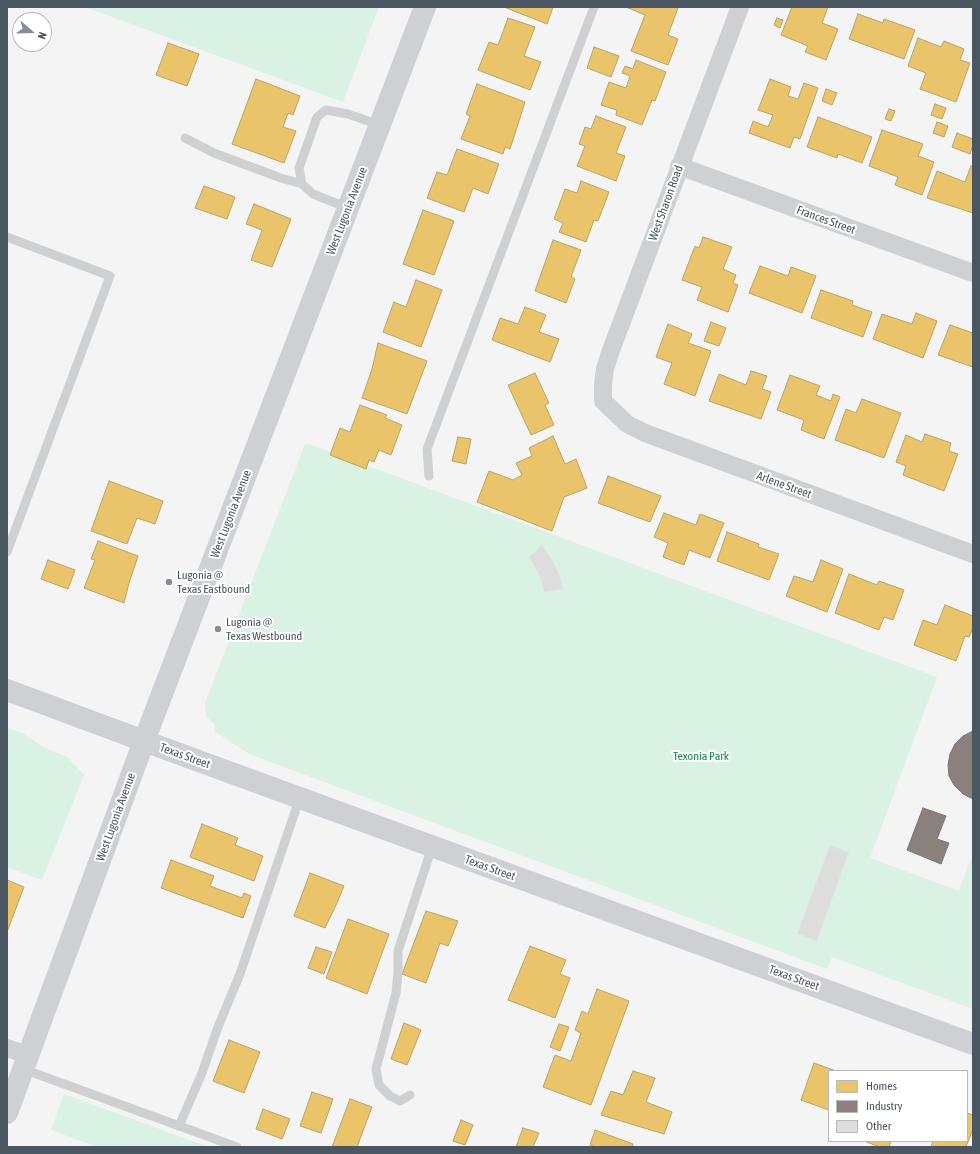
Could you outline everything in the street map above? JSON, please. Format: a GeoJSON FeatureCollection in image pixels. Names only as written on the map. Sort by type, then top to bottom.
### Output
{"type":"FeatureCollection","features":[{"type":"Feature","properties":{"kind":"main road","name":"West Lugonia Avenue"},"geometry":{"type":"LineString","coordinates":[[7,1112],[144,741],[425,7]]}},
{"type":"Feature","properties":{"kind":"main road","name":"Texas Street"},"geometry":{"type":"LineString","coordinates":[[7,690],[973,1044]]}},
{"type":"Feature","properties":{"kind":"street","name":"West Sharon Road"},"geometry":{"type":"LineString","coordinates":[[603,401],[603,384],[608,359],[679,166],[740,7]]}},
{"type":"Feature","properties":{"kind":"street","name":"Frances Street"},"geometry":{"type":"LineString","coordinates":[[679,166],[973,274]]}},
{"type":"Feature","properties":{"kind":"street","name":"Arlene Street"},"geometry":{"type":"LineString","coordinates":[[603,401],[627,424],[645,434],[973,554]]}},
{"type":"Feature","properties":{"kind":"street"},"geometry":{"type":"LineString","coordinates":[[7,1048],[26,1062]]}},
{"type":"Feature","properties":{"kind":"lane"},"geometry":{"type":"LineString","coordinates":[[429,476],[427,449],[594,7]]}},
{"type":"Feature","properties":{"kind":"lane"},"geometry":{"type":"LineString","coordinates":[[302,184],[299,168],[317,117],[326,110],[348,114],[380,125]]}},
{"type":"Feature","properties":{"kind":"lane"},"geometry":{"type":"LineString","coordinates":[[185,138],[214,153],[281,178],[302,184],[313,194],[348,208]]}},
{"type":"Feature","properties":{"kind":"lane"},"geometry":{"type":"LineString","coordinates":[[7,237],[110,276],[7,552]]}},
{"type":"Feature","properties":{"kind":"lane"},"geometry":{"type":"LineString","coordinates":[[179,1126],[202,1073],[218,1027],[240,974],[300,797]]}},
{"type":"Feature","properties":{"kind":"lane"},"geometry":{"type":"LineString","coordinates":[[410,1095],[400,1101],[390,1096],[378,1085],[376,1069],[396,993],[398,951],[432,847]]}},
{"type":"Feature","properties":{"kind":"lane"},"geometry":{"type":"LineString","coordinates":[[26,1062],[179,1126],[236,1147]]}},
{"type":"Feature","properties":{"kind":"green space"},"geometry":{"type":"Polygon","coordinates":[[[85,7],[379,7],[343,102],[85,7]]]}},
{"type":"Feature","properties":{"kind":"green space","name":"Texonia Park"},"geometry":{"type":"Polygon","coordinates":[[[305,444],[309,444],[937,677],[870,858],[959,891],[970,861],[973,859],[973,1009],[832,957],[827,969],[249,754],[214,731],[215,725],[206,716],[205,703],[305,444]]]}},
{"type":"Feature","properties":{"kind":"green space"},"geometry":{"type":"Polygon","coordinates":[[[7,727],[24,734],[43,747],[67,757],[84,775],[42,880],[7,867],[7,727]]]}},
{"type":"Feature","properties":{"kind":"green space"},"geometry":{"type":"Polygon","coordinates":[[[64,1094],[209,1147],[97,1147],[51,1130],[64,1094]]]}},
{"type":"Feature","properties":{"kind":"building: Homes"},"geometry":{"type":"Polygon","coordinates":[[[504,7],[553,7],[547,24],[504,7]]]}},
{"type":"Feature","properties":{"kind":"building: Homes"},"geometry":{"type":"Polygon","coordinates":[[[626,7],[678,8],[668,35],[678,39],[668,65],[631,51],[645,15],[626,7]]]}},
{"type":"Feature","properties":{"kind":"building: Homes"},"geometry":{"type":"Polygon","coordinates":[[[792,7],[828,7],[822,23],[838,29],[826,60],[805,52],[808,46],[781,35],[792,7]]]}},
{"type":"Feature","properties":{"kind":"building: Homes"},"geometry":{"type":"Polygon","coordinates":[[[858,14],[883,23],[884,19],[915,30],[904,59],[849,39],[858,14]]]}},
{"type":"Feature","properties":{"kind":"building: Homes"},"geometry":{"type":"Polygon","coordinates":[[[508,18],[535,27],[524,56],[541,62],[530,90],[478,70],[489,42],[498,45],[508,18]]]}},
{"type":"Feature","properties":{"kind":"building: Homes"},"geometry":{"type":"Polygon","coordinates":[[[777,18],[783,20],[780,28],[774,25],[777,18]]]}},
{"type":"Feature","properties":{"kind":"building: Homes"},"geometry":{"type":"Polygon","coordinates":[[[918,38],[941,47],[944,41],[964,49],[960,60],[970,63],[956,102],[920,89],[926,73],[908,66],[918,38]]]}},
{"type":"Feature","properties":{"kind":"building: Homes"},"geometry":{"type":"Polygon","coordinates":[[[168,43],[199,54],[187,86],[156,75],[168,43]]]}},
{"type":"Feature","properties":{"kind":"building: Homes"},"geometry":{"type":"Polygon","coordinates":[[[594,47],[619,56],[611,77],[587,68],[594,47]]]}},
{"type":"Feature","properties":{"kind":"building: Homes"},"geometry":{"type":"Polygon","coordinates":[[[636,60],[666,72],[655,101],[652,100],[642,125],[616,115],[617,110],[601,105],[609,82],[626,88],[630,76],[622,73],[625,66],[633,69],[636,60]]]}},
{"type":"Feature","properties":{"kind":"building: Homes"},"geometry":{"type":"Polygon","coordinates":[[[256,79],[300,96],[293,115],[288,113],[283,127],[296,131],[284,163],[232,144],[256,79]]]}},
{"type":"Feature","properties":{"kind":"building: Homes"},"geometry":{"type":"Polygon","coordinates":[[[770,79],[791,87],[788,96],[798,99],[804,83],[818,88],[800,139],[794,137],[790,148],[749,133],[753,121],[768,127],[773,115],[758,110],[770,79]]]}},
{"type":"Feature","properties":{"kind":"building: Homes"},"geometry":{"type":"Polygon","coordinates":[[[477,84],[525,102],[510,149],[505,147],[503,154],[461,139],[470,116],[466,114],[477,84]]]}},
{"type":"Feature","properties":{"kind":"building: Homes"},"geometry":{"type":"Polygon","coordinates":[[[826,89],[837,93],[832,105],[822,101],[826,89]]]}},
{"type":"Feature","properties":{"kind":"building: Homes"},"geometry":{"type":"Polygon","coordinates":[[[935,104],[946,108],[942,119],[931,115],[935,104]]]}},
{"type":"Feature","properties":{"kind":"building: Homes"},"geometry":{"type":"Polygon","coordinates":[[[889,109],[895,111],[891,121],[885,119],[889,109]]]}},
{"type":"Feature","properties":{"kind":"building: Homes"},"geometry":{"type":"Polygon","coordinates":[[[596,116],[626,127],[616,153],[625,156],[616,181],[577,166],[585,146],[579,144],[585,127],[591,129],[596,116]]]}},
{"type":"Feature","properties":{"kind":"building: Homes"},"geometry":{"type":"Polygon","coordinates":[[[818,117],[872,137],[862,163],[838,154],[837,158],[807,147],[818,117]]]}},
{"type":"Feature","properties":{"kind":"building: Homes"},"geometry":{"type":"Polygon","coordinates":[[[937,122],[948,126],[944,137],[933,133],[937,122]]]}},
{"type":"Feature","properties":{"kind":"building: Homes"},"geometry":{"type":"Polygon","coordinates":[[[882,130],[923,144],[918,156],[934,162],[922,195],[895,185],[898,177],[869,166],[882,130]]]}},
{"type":"Feature","properties":{"kind":"building: Homes"},"geometry":{"type":"Polygon","coordinates":[[[957,133],[973,139],[970,154],[952,147],[957,133]]]}},
{"type":"Feature","properties":{"kind":"building: Homes"},"geometry":{"type":"Polygon","coordinates":[[[457,149],[499,164],[488,194],[473,188],[464,212],[427,198],[437,172],[447,175],[457,149]]]}},
{"type":"Feature","properties":{"kind":"building: Homes"},"geometry":{"type":"Polygon","coordinates":[[[971,166],[973,166],[973,213],[927,198],[937,171],[965,182],[971,166]]]}},
{"type":"Feature","properties":{"kind":"building: Homes"},"geometry":{"type":"Polygon","coordinates":[[[581,181],[609,192],[598,221],[594,220],[586,242],[559,232],[563,223],[554,219],[565,189],[577,193],[581,181]]]}},
{"type":"Feature","properties":{"kind":"building: Homes"},"geometry":{"type":"Polygon","coordinates":[[[204,186],[235,197],[227,219],[195,208],[204,186]]]}},
{"type":"Feature","properties":{"kind":"building: Homes"},"geometry":{"type":"Polygon","coordinates":[[[254,204],[291,219],[272,267],[251,260],[262,230],[246,224],[254,204]]]}},
{"type":"Feature","properties":{"kind":"building: Homes"},"geometry":{"type":"Polygon","coordinates":[[[423,210],[454,221],[434,275],[403,264],[423,210]]]}},
{"type":"Feature","properties":{"kind":"building: Homes"},"geometry":{"type":"Polygon","coordinates":[[[703,237],[732,247],[723,269],[736,275],[733,283],[738,285],[728,312],[697,300],[702,287],[682,280],[695,246],[699,248],[703,237]]]}},
{"type":"Feature","properties":{"kind":"building: Homes"},"geometry":{"type":"Polygon","coordinates":[[[553,240],[581,250],[571,277],[575,279],[566,303],[535,291],[553,240]]]}},
{"type":"Feature","properties":{"kind":"building: Homes"},"geometry":{"type":"Polygon","coordinates":[[[760,266],[788,276],[791,267],[816,276],[802,313],[749,293],[760,266]]]}},
{"type":"Feature","properties":{"kind":"building: Homes"},"geometry":{"type":"Polygon","coordinates":[[[416,280],[442,290],[421,347],[383,332],[394,302],[406,307],[416,280]]]}},
{"type":"Feature","properties":{"kind":"building: Homes"},"geometry":{"type":"Polygon","coordinates":[[[821,290],[853,301],[852,305],[872,312],[863,337],[811,318],[821,290]]]}},
{"type":"Feature","properties":{"kind":"building: Homes"},"geometry":{"type":"Polygon","coordinates":[[[525,307],[546,315],[539,332],[559,339],[550,362],[492,340],[500,318],[518,324],[525,307]]]}},
{"type":"Feature","properties":{"kind":"building: Homes"},"geometry":{"type":"Polygon","coordinates":[[[916,313],[937,321],[923,358],[873,339],[882,314],[912,324],[916,313]]]}},
{"type":"Feature","properties":{"kind":"building: Homes"},"geometry":{"type":"Polygon","coordinates":[[[711,322],[726,328],[719,346],[704,341],[711,322]]]}},
{"type":"Feature","properties":{"kind":"building: Homes"},"geometry":{"type":"Polygon","coordinates":[[[668,324],[692,334],[688,343],[711,351],[695,396],[664,384],[672,363],[656,357],[668,324]]]}},
{"type":"Feature","properties":{"kind":"building: Homes"},"geometry":{"type":"Polygon","coordinates":[[[950,325],[973,333],[973,367],[938,355],[950,325]]]}},
{"type":"Feature","properties":{"kind":"building: Homes"},"geometry":{"type":"Polygon","coordinates":[[[378,343],[427,361],[407,414],[362,398],[372,369],[378,343]]]}},
{"type":"Feature","properties":{"kind":"building: Homes"},"geometry":{"type":"Polygon","coordinates":[[[751,371],[767,376],[762,389],[771,392],[761,419],[709,401],[719,374],[746,385],[751,371]]]}},
{"type":"Feature","properties":{"kind":"building: Homes"},"geometry":{"type":"Polygon","coordinates":[[[535,373],[549,403],[545,405],[554,425],[531,435],[508,385],[535,373]]]}},
{"type":"Feature","properties":{"kind":"building: Homes"},"geometry":{"type":"Polygon","coordinates":[[[790,375],[820,386],[816,395],[831,401],[833,394],[840,397],[824,439],[801,430],[804,420],[777,410],[790,375]]]}},
{"type":"Feature","properties":{"kind":"building: Homes"},"geometry":{"type":"Polygon","coordinates":[[[862,399],[901,413],[884,458],[835,440],[846,409],[856,413],[862,399]]]}},
{"type":"Feature","properties":{"kind":"building: Homes"},"geometry":{"type":"Polygon","coordinates":[[[360,405],[387,415],[385,418],[402,425],[391,455],[379,450],[374,462],[369,460],[366,469],[330,455],[340,428],[350,432],[360,405]]]}},
{"type":"Feature","properties":{"kind":"building: Homes"},"geometry":{"type":"Polygon","coordinates":[[[925,434],[951,443],[949,451],[958,454],[944,491],[903,475],[906,466],[896,462],[906,435],[922,442],[925,434]]]}},
{"type":"Feature","properties":{"kind":"building: Homes"},"geometry":{"type":"Polygon","coordinates":[[[553,436],[565,464],[576,459],[587,488],[564,497],[552,531],[477,502],[489,471],[513,480],[522,475],[516,463],[532,456],[529,448],[553,436]]]}},
{"type":"Feature","properties":{"kind":"building: Homes"},"geometry":{"type":"Polygon","coordinates":[[[458,437],[471,439],[466,464],[452,461],[458,437]]]}},
{"type":"Feature","properties":{"kind":"building: Homes"},"geometry":{"type":"Polygon","coordinates":[[[608,476],[661,496],[650,522],[598,503],[608,476]]]}},
{"type":"Feature","properties":{"kind":"building: Homes"},"geometry":{"type":"Polygon","coordinates":[[[109,481],[163,501],[155,524],[137,518],[127,544],[91,531],[109,481]]]}},
{"type":"Feature","properties":{"kind":"building: Homes"},"geometry":{"type":"Polygon","coordinates":[[[664,513],[696,525],[700,514],[724,523],[710,558],[689,550],[684,565],[663,557],[668,543],[654,537],[664,513]]]}},
{"type":"Feature","properties":{"kind":"building: Homes"},"geometry":{"type":"Polygon","coordinates":[[[727,532],[759,544],[758,547],[779,554],[769,580],[717,561],[727,532]]]}},
{"type":"Feature","properties":{"kind":"building: Homes"},"geometry":{"type":"Polygon","coordinates":[[[98,541],[138,556],[124,603],[84,588],[95,560],[91,559],[98,541]]]}},
{"type":"Feature","properties":{"kind":"building: Homes"},"geometry":{"type":"Polygon","coordinates":[[[48,560],[75,570],[68,589],[41,579],[48,560]]]}},
{"type":"Feature","properties":{"kind":"building: Homes"},"geometry":{"type":"Polygon","coordinates":[[[821,560],[843,569],[827,612],[786,596],[794,576],[813,582],[821,560]]]}},
{"type":"Feature","properties":{"kind":"building: Homes"},"geometry":{"type":"Polygon","coordinates":[[[849,574],[877,585],[879,581],[904,590],[893,620],[884,617],[879,630],[835,613],[849,574]]]}},
{"type":"Feature","properties":{"kind":"building: Homes"},"geometry":{"type":"Polygon","coordinates":[[[945,605],[973,616],[973,628],[969,637],[965,636],[956,661],[914,645],[923,620],[937,625],[945,605]]]}},
{"type":"Feature","properties":{"kind":"building: Homes"},"geometry":{"type":"Polygon","coordinates":[[[202,824],[238,838],[235,845],[263,856],[254,881],[190,857],[202,824]]]}},
{"type":"Feature","properties":{"kind":"building: Homes"},"geometry":{"type":"Polygon","coordinates":[[[171,860],[214,876],[210,886],[242,898],[244,893],[251,896],[243,918],[161,888],[171,860]]]}},
{"type":"Feature","properties":{"kind":"building: Homes"},"geometry":{"type":"Polygon","coordinates":[[[310,873],[344,886],[325,928],[294,916],[310,873]]]}},
{"type":"Feature","properties":{"kind":"building: Homes"},"geometry":{"type":"Polygon","coordinates":[[[7,880],[24,887],[7,932],[7,880]]]}},
{"type":"Feature","properties":{"kind":"building: Homes"},"geometry":{"type":"Polygon","coordinates":[[[426,911],[458,921],[448,946],[440,943],[426,983],[402,974],[426,911]]]}},
{"type":"Feature","properties":{"kind":"building: Homes"},"geometry":{"type":"Polygon","coordinates":[[[348,919],[389,934],[367,994],[326,978],[348,919]]]}},
{"type":"Feature","properties":{"kind":"building: Homes"},"geometry":{"type":"Polygon","coordinates":[[[530,946],[566,960],[560,974],[570,978],[555,1018],[508,1000],[530,946]]]}},
{"type":"Feature","properties":{"kind":"building: Homes"},"geometry":{"type":"Polygon","coordinates":[[[316,947],[332,952],[324,974],[308,968],[316,947]]]}},
{"type":"Feature","properties":{"kind":"building: Homes"},"geometry":{"type":"Polygon","coordinates":[[[597,989],[629,1001],[591,1105],[543,1087],[555,1055],[571,1061],[581,1033],[575,1030],[582,1011],[588,1014],[597,989]]]}},
{"type":"Feature","properties":{"kind":"building: Homes"},"geometry":{"type":"Polygon","coordinates":[[[404,1023],[421,1030],[407,1065],[391,1059],[404,1023]]]}},
{"type":"Feature","properties":{"kind":"building: Homes"},"geometry":{"type":"Polygon","coordinates":[[[559,1024],[569,1027],[560,1051],[550,1047],[559,1024]]]}},
{"type":"Feature","properties":{"kind":"building: Homes"},"geometry":{"type":"Polygon","coordinates":[[[229,1040],[260,1052],[244,1093],[213,1081],[229,1040]]]}},
{"type":"Feature","properties":{"kind":"building: Homes"},"geometry":{"type":"Polygon","coordinates":[[[814,1063],[833,1070],[828,1070],[828,1110],[801,1100],[814,1063]]]}},
{"type":"Feature","properties":{"kind":"building: Homes"},"geometry":{"type":"Polygon","coordinates":[[[633,1071],[655,1078],[646,1102],[672,1112],[664,1134],[601,1115],[611,1091],[623,1095],[633,1071]]]}},
{"type":"Feature","properties":{"kind":"building: Homes"},"geometry":{"type":"Polygon","coordinates":[[[312,1092],[333,1099],[321,1133],[300,1126],[312,1092]]]}},
{"type":"Feature","properties":{"kind":"building: Homes"},"geometry":{"type":"Polygon","coordinates":[[[350,1099],[372,1107],[357,1147],[332,1147],[350,1099]]]}},
{"type":"Feature","properties":{"kind":"building: Homes"},"geometry":{"type":"Polygon","coordinates":[[[263,1109],[290,1119],[282,1139],[256,1129],[263,1109]]]}},
{"type":"Feature","properties":{"kind":"building: Homes"},"geometry":{"type":"Polygon","coordinates":[[[968,1113],[973,1115],[973,1129],[968,1142],[968,1113]]]}},
{"type":"Feature","properties":{"kind":"building: Homes"},"geometry":{"type":"Polygon","coordinates":[[[461,1120],[473,1125],[465,1145],[453,1141],[461,1120]]]}},
{"type":"Feature","properties":{"kind":"building: Homes"},"geometry":{"type":"Polygon","coordinates":[[[523,1128],[539,1133],[533,1147],[516,1147],[523,1128]]]}},
{"type":"Feature","properties":{"kind":"building: Homes"},"geometry":{"type":"Polygon","coordinates":[[[595,1130],[633,1144],[632,1147],[595,1147],[590,1145],[595,1130]]]}},
{"type":"Feature","properties":{"kind":"building: Homes"},"geometry":{"type":"Polygon","coordinates":[[[867,1142],[891,1142],[889,1147],[880,1147],[867,1142]]]}},
{"type":"Feature","properties":{"kind":"building: Homes"},"geometry":{"type":"Polygon","coordinates":[[[933,1142],[968,1142],[966,1147],[931,1147],[933,1142]]]}},
{"type":"Feature","properties":{"kind":"building: Industry"},"geometry":{"type":"Polygon","coordinates":[[[973,731],[973,799],[963,794],[954,785],[949,776],[948,765],[950,754],[955,744],[963,736],[973,731]]]}},
{"type":"Feature","properties":{"kind":"building: Industry"},"geometry":{"type":"Polygon","coordinates":[[[923,808],[946,816],[937,839],[949,843],[941,864],[907,850],[923,808]]]}},
{"type":"Feature","properties":{"kind":"building: Other"},"geometry":{"type":"Polygon","coordinates":[[[542,545],[559,574],[563,589],[544,592],[541,579],[529,557],[542,545]]]}},
{"type":"Feature","properties":{"kind":"building: Other"},"geometry":{"type":"Polygon","coordinates":[[[830,845],[849,852],[817,941],[797,934],[830,845]]]}},
{"type":"Feature","properties":{"kind":"place","name":"Lugonia @ Texas Eastbound"},"geometry":{"type":"Point","coordinates":[169,582]}},
{"type":"Feature","properties":{"kind":"place","name":"Lugonia @ Texas Westbound"},"geometry":{"type":"Point","coordinates":[218,629]}}]}
